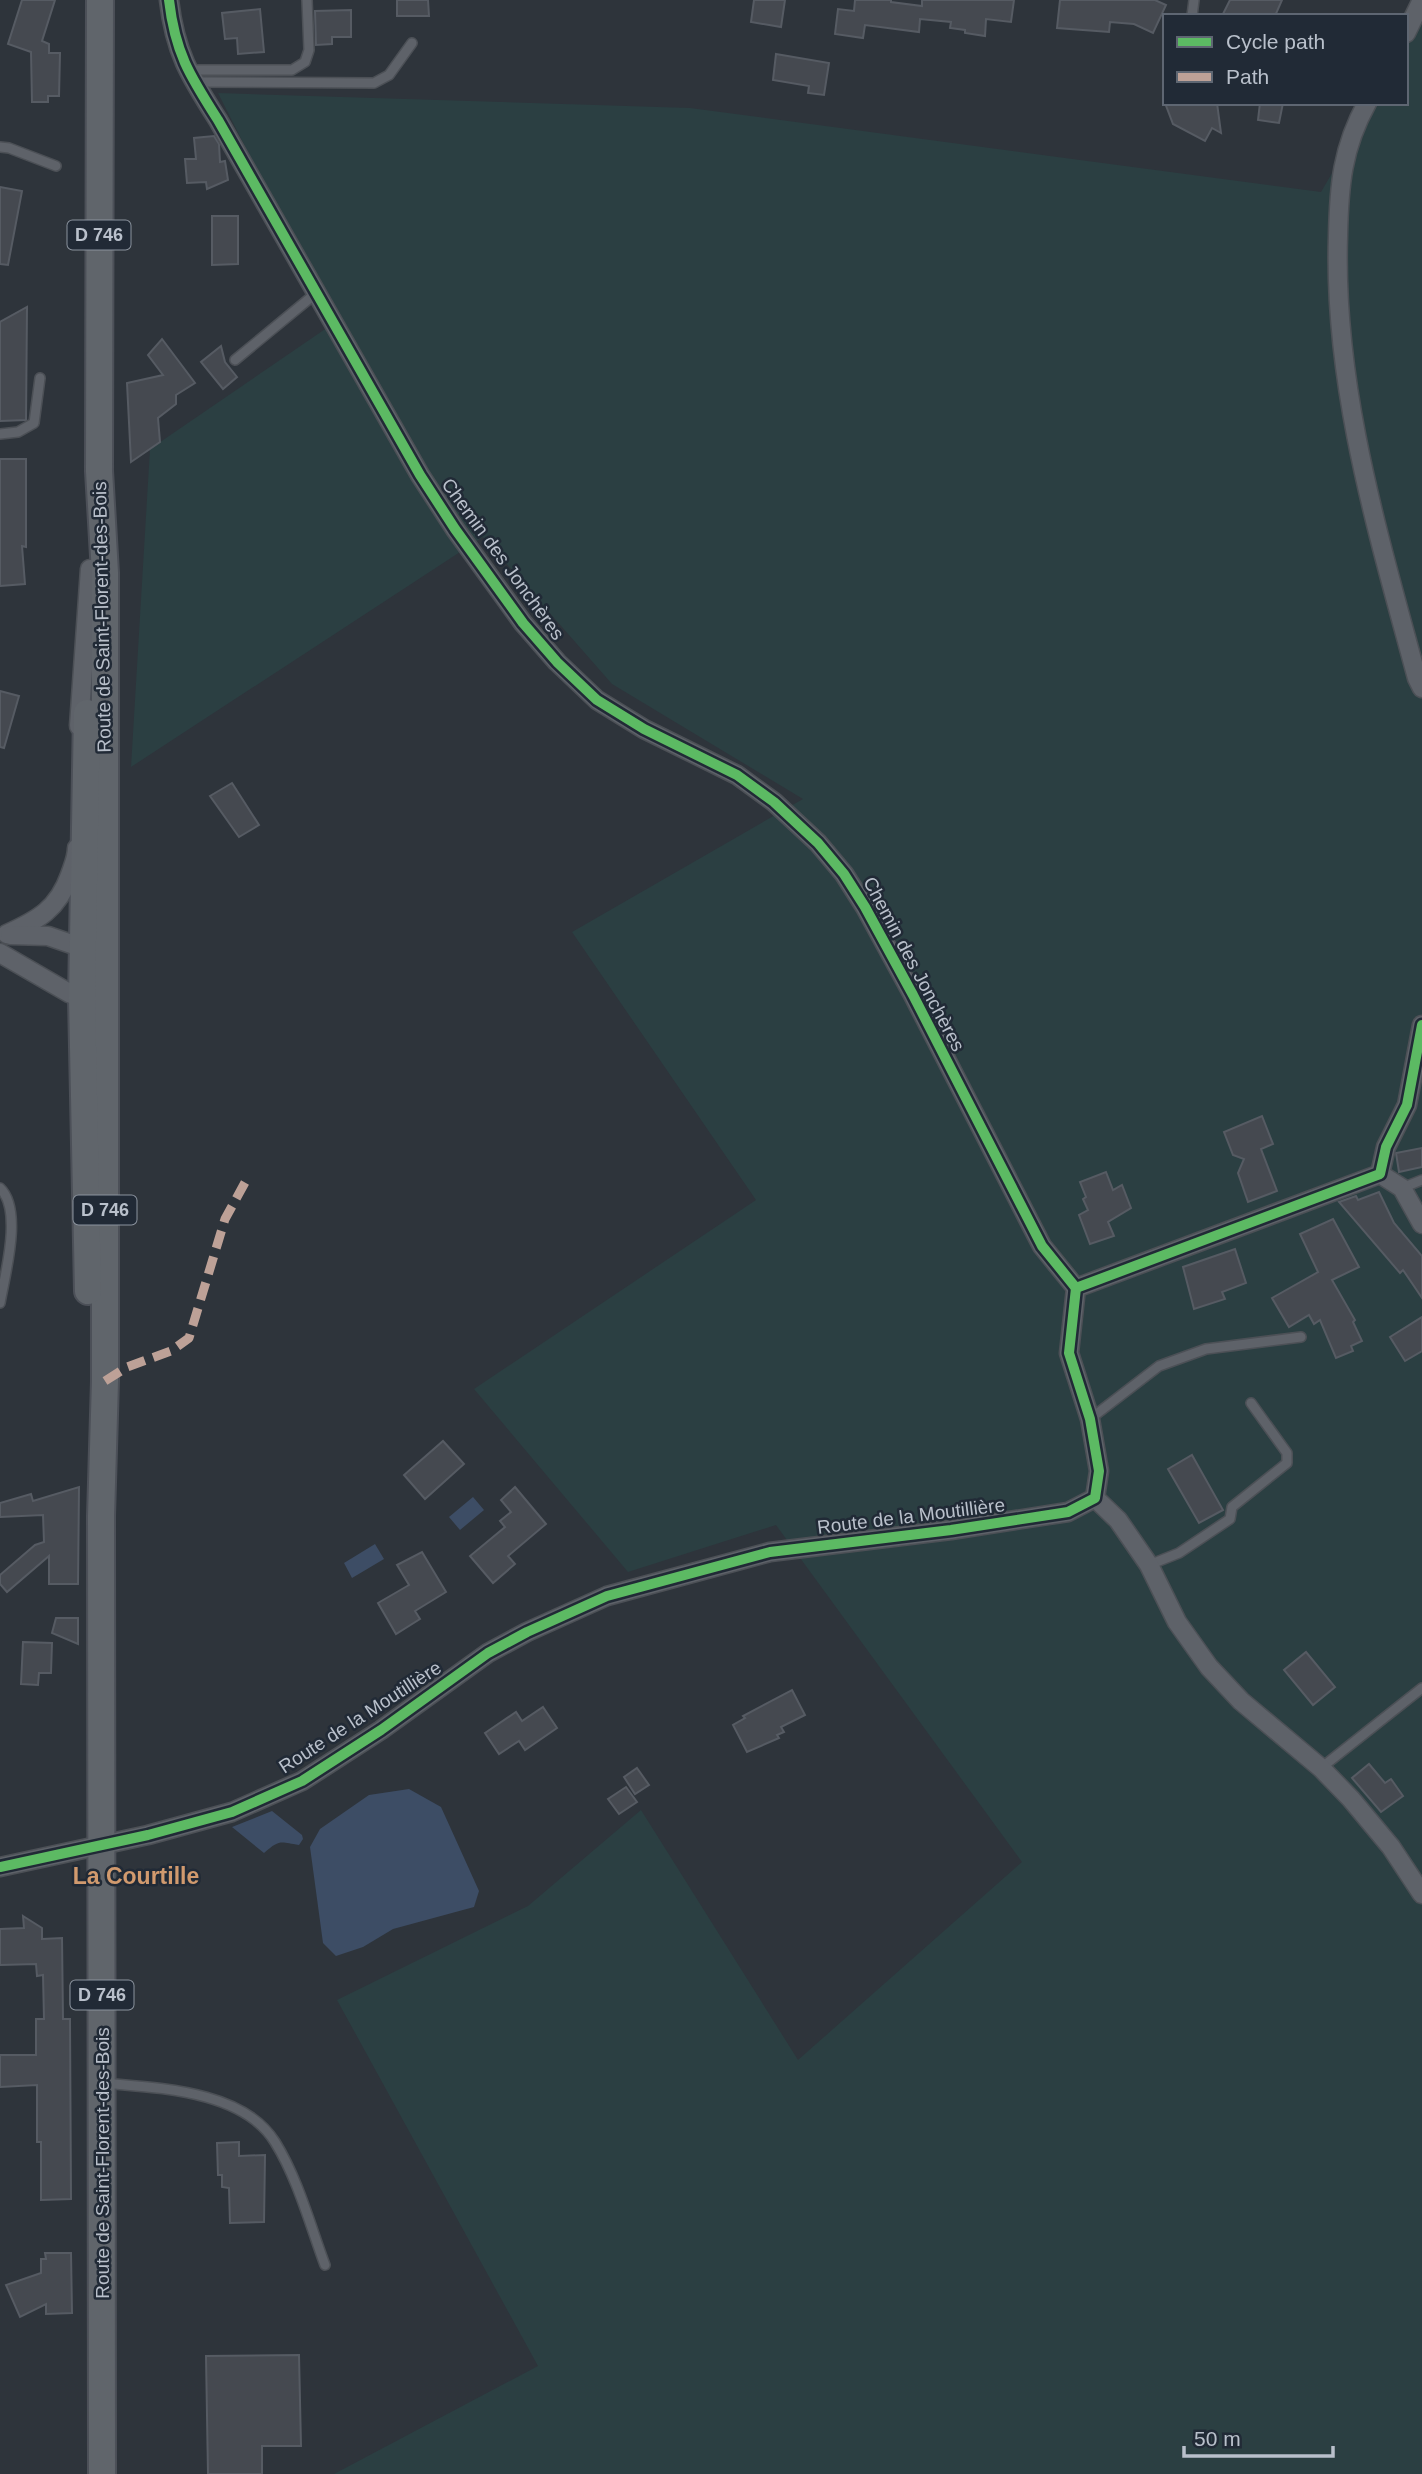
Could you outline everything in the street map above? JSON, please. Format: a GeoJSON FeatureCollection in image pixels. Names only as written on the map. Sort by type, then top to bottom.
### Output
{"type":"FeatureCollection","features":[{"type":"Feature","properties":{"kind":"main road","name":"D 746"},"geometry":{"type":"LineString","coordinates":[[99,471],[100,0]]}},
{"type":"Feature","properties":{"kind":"main road","name":"Route de Saint-Florent-des-Bois"},"geometry":{"type":"LineString","coordinates":[[99,471],[90,569],[83,948],[89,987],[89,1347],[101,1516]]}},
{"type":"Feature","properties":{"kind":"main road","name":"Route de Saint-Florent-des-Bois"},"geometry":{"type":"LineString","coordinates":[[99,471],[105,573],[105,1381],[101,1516],[102,2474]]}},
{"type":"Feature","properties":{"kind":"street","name":"Chemin des Jonchères"},"geometry":{"type":"LineString","coordinates":[[169,0],[177,44],[190,76],[315,294],[373,388],[420,475],[455,529],[523,623],[557,662],[597,700],[644,729],[737,775],[818,843],[844,874],[913,995],[1042,1246],[1076,1288]]}},
{"type":"Feature","properties":{"kind":"street"},"geometry":{"type":"LineString","coordinates":[[1408,29],[1422,0]]}},
{"type":"Feature","properties":{"kind":"street"},"geometry":{"type":"LineString","coordinates":[[1366,105],[1355,124],[1339,181],[1337,265],[1342,352],[1366,490],[1422,688]]}},
{"type":"Feature","properties":{"kind":"street"},"geometry":{"type":"LineString","coordinates":[[4,934],[29,924],[52,908],[65,888],[77,855],[75,778],[90,569]]}},
{"type":"Feature","properties":{"kind":"street"},"geometry":{"type":"LineString","coordinates":[[105,904],[94,943],[89,987],[93,1118],[105,1191]]}},
{"type":"Feature","properties":{"kind":"street"},"geometry":{"type":"LineString","coordinates":[[4,934],[48,936],[83,948]]}},
{"type":"Feature","properties":{"kind":"street"},"geometry":{"type":"LineString","coordinates":[[0,953],[69,993],[89,987]]}},
{"type":"Feature","properties":{"kind":"street"},"geometry":{"type":"LineString","coordinates":[[1380,1174],[1385,1147],[1407,1105],[1422,1025]]}},
{"type":"Feature","properties":{"kind":"street"},"geometry":{"type":"LineString","coordinates":[[1380,1174],[1076,1288],[1069,1353],[1090,1419],[1099,1471],[1095,1498],[1118,1520],[1149,1565],[1177,1622],[1209,1667],[1241,1701],[1321,1768],[1351,1799],[1391,1847],[1422,1894]]}},
{"type":"Feature","properties":{"kind":"street"},"geometry":{"type":"LineString","coordinates":[[1380,1174],[1402,1188],[1422,1224]]}},
{"type":"Feature","properties":{"kind":"street","name":"Route de la Moutillière"},"geometry":{"type":"LineString","coordinates":[[0,1867],[148,1835],[232,1812],[302,1781],[381,1730],[488,1653],[527,1632],[607,1597],[770,1552],[951,1530],[1068,1512],[1095,1498]]}},
{"type":"Feature","properties":{"kind":"lane"},"geometry":{"type":"LineString","coordinates":[[190,76],[292,70],[305,62],[309,50],[307,0]]}},
{"type":"Feature","properties":{"kind":"lane"},"geometry":{"type":"LineString","coordinates":[[190,76],[374,83],[389,75],[412,43]]}},
{"type":"Feature","properties":{"kind":"lane"},"geometry":{"type":"LineString","coordinates":[[0,146],[55,166]]}},
{"type":"Feature","properties":{"kind":"lane"},"geometry":{"type":"LineString","coordinates":[[235,360],[315,294]]}},
{"type":"Feature","properties":{"kind":"lane"},"geometry":{"type":"LineString","coordinates":[[0,434],[18,432],[34,423],[40,378]]}},
{"type":"Feature","properties":{"kind":"lane"},"geometry":{"type":"LineString","coordinates":[[1402,1188],[1422,1180]]}},
{"type":"Feature","properties":{"kind":"lane"},"geometry":{"type":"LineString","coordinates":[[0,1188],[7,1195],[12,1227],[0,1303]]}},
{"type":"Feature","properties":{"kind":"lane"},"geometry":{"type":"LineString","coordinates":[[0,1226],[12,1227]]}},
{"type":"Feature","properties":{"kind":"lane"},"geometry":{"type":"LineString","coordinates":[[1090,1419],[1159,1366],[1206,1349],[1301,1338]]}},
{"type":"Feature","properties":{"kind":"lane"},"geometry":{"type":"LineString","coordinates":[[1149,1565],[1179,1553],[1230,1519],[1232,1507],[1287,1463],[1287,1453],[1251,1403]]}},
{"type":"Feature","properties":{"kind":"lane"},"geometry":{"type":"LineString","coordinates":[[1321,1768],[1422,1688]]}},
{"type":"Feature","properties":{"kind":"lane"},"geometry":{"type":"LineString","coordinates":[[102,2083],[176,2090],[222,2103],[251,2117],[274,2139],[325,2266]]}},
{"type":"Feature","properties":{"kind":"green space"},"geometry":{"type":"Polygon","coordinates":[[[1422,21],[1422,2474],[334,2474],[538,2366],[337,2000],[528,1906],[641,1810],[798,2060],[1022,1862],[776,1525],[628,1572],[474,1389],[756,1200],[572,932],[803,799],[612,684],[483,537],[131,767],[150,449],[334,323],[218,93],[690,108],[1321,192],[1372,105],[1408,105],[1408,44],[1422,21]]]}},
{"type":"Feature","properties":{"kind":"water"},"geometry":{"type":"Polygon","coordinates":[[[473,1497],[484,1510],[460,1530],[449,1517],[473,1497]]]}},
{"type":"Feature","properties":{"kind":"water"},"geometry":{"type":"Polygon","coordinates":[[[375,1544],[384,1559],[352,1578],[344,1563],[375,1544]]]}},
{"type":"Feature","properties":{"kind":"water"},"geometry":{"type":"Polygon","coordinates":[[[409,1789],[441,1807],[479,1891],[474,1907],[393,1929],[363,1947],[336,1956],[323,1943],[310,1847],[320,1829],[369,1795],[409,1789]]]}},
{"type":"Feature","properties":{"kind":"water"},"geometry":{"type":"Polygon","coordinates":[[[272,1811],[302,1835],[303,1839],[299,1845],[280,1843],[264,1853],[232,1827],[272,1811]]]}},
{"type":"Feature","properties":{"kind":"building"},"geometry":{"type":"Polygon","coordinates":[[[22,0],[55,0],[42,41],[49,44],[49,53],[60,53],[59,96],[48,96],[48,102],[32,102],[31,52],[8,44],[22,0]]]}},
{"type":"Feature","properties":{"kind":"building"},"geometry":{"type":"Polygon","coordinates":[[[397,0],[428,0],[429,16],[397,16],[397,0]]]}},
{"type":"Feature","properties":{"kind":"building"},"geometry":{"type":"Polygon","coordinates":[[[754,0],[785,0],[781,27],[751,22],[754,0]]]}},
{"type":"Feature","properties":{"kind":"building"},"geometry":{"type":"Polygon","coordinates":[[[855,0],[891,0],[922,6],[922,0],[1014,0],[1011,22],[986,19],[985,36],[950,28],[951,22],[920,19],[919,32],[865,25],[863,38],[835,34],[838,9],[854,11],[855,0]]]}},
{"type":"Feature","properties":{"kind":"building"},"geometry":{"type":"Polygon","coordinates":[[[1060,0],[1155,0],[1166,5],[1153,33],[1134,24],[1110,22],[1109,32],[1057,28],[1060,0]]]}},
{"type":"Feature","properties":{"kind":"building"},"geometry":{"type":"Polygon","coordinates":[[[1230,0],[1282,0],[1276,14],[1223,14],[1230,0]]]}},
{"type":"Feature","properties":{"kind":"building"},"geometry":{"type":"Polygon","coordinates":[[[260,9],[264,52],[238,54],[237,38],[225,39],[222,13],[260,9]]]}},
{"type":"Feature","properties":{"kind":"building"},"geometry":{"type":"Polygon","coordinates":[[[351,10],[351,37],[332,37],[332,44],[316,45],[315,11],[351,10]]]}},
{"type":"Feature","properties":{"kind":"building"},"geometry":{"type":"Polygon","coordinates":[[[776,54],[829,63],[824,95],[808,93],[809,86],[773,80],[776,54]]]}},
{"type":"Feature","properties":{"kind":"building"},"geometry":{"type":"Polygon","coordinates":[[[1166,105],[1217,105],[1221,133],[1212,128],[1205,141],[1173,124],[1166,105]]]}},
{"type":"Feature","properties":{"kind":"building"},"geometry":{"type":"Polygon","coordinates":[[[1260,105],[1283,105],[1279,123],[1258,120],[1260,105]]]}},
{"type":"Feature","properties":{"kind":"building"},"geometry":{"type":"Polygon","coordinates":[[[214,136],[219,144],[220,162],[225,161],[228,180],[207,189],[206,182],[187,183],[185,159],[196,159],[194,138],[214,136]]]}},
{"type":"Feature","properties":{"kind":"building"},"geometry":{"type":"Polygon","coordinates":[[[0,187],[22,191],[8,265],[0,264],[0,187]]]}},
{"type":"Feature","properties":{"kind":"building"},"geometry":{"type":"Polygon","coordinates":[[[212,216],[238,216],[238,264],[212,265],[212,216]]]}},
{"type":"Feature","properties":{"kind":"building"},"geometry":{"type":"Polygon","coordinates":[[[27,307],[26,420],[0,421],[0,322],[27,307]]]}},
{"type":"Feature","properties":{"kind":"building"},"geometry":{"type":"Polygon","coordinates":[[[162,339],[195,383],[176,395],[176,404],[158,418],[160,442],[131,462],[127,383],[163,375],[148,355],[162,339]]]}},
{"type":"Feature","properties":{"kind":"building"},"geometry":{"type":"Polygon","coordinates":[[[221,346],[225,362],[237,377],[223,389],[201,362],[221,346]]]}},
{"type":"Feature","properties":{"kind":"building"},"geometry":{"type":"Polygon","coordinates":[[[0,459],[26,459],[26,547],[22,546],[25,584],[0,586],[0,459]]]}},
{"type":"Feature","properties":{"kind":"building"},"geometry":{"type":"Polygon","coordinates":[[[0,691],[19,696],[4,748],[0,747],[0,691]]]}},
{"type":"Feature","properties":{"kind":"building"},"geometry":{"type":"Polygon","coordinates":[[[232,783],[259,825],[239,837],[210,796],[232,783]]]}},
{"type":"Feature","properties":{"kind":"building"},"geometry":{"type":"Polygon","coordinates":[[[1262,1116],[1273,1144],[1261,1149],[1277,1191],[1248,1202],[1238,1173],[1244,1159],[1233,1155],[1224,1132],[1262,1116]]]}},
{"type":"Feature","properties":{"kind":"building"},"geometry":{"type":"Polygon","coordinates":[[[1422,1148],[1422,1167],[1399,1172],[1396,1153],[1422,1148]]]}},
{"type":"Feature","properties":{"kind":"building"},"geometry":{"type":"Polygon","coordinates":[[[1106,1172],[1113,1190],[1122,1185],[1131,1208],[1108,1222],[1114,1236],[1090,1244],[1079,1215],[1088,1210],[1080,1182],[1106,1172]]]}},
{"type":"Feature","properties":{"kind":"building"},"geometry":{"type":"Polygon","coordinates":[[[1379,1192],[1394,1223],[1422,1256],[1422,1298],[1403,1270],[1400,1273],[1339,1202],[1356,1196],[1358,1200],[1379,1192]]]}},
{"type":"Feature","properties":{"kind":"building"},"geometry":{"type":"Polygon","coordinates":[[[1333,1219],[1359,1267],[1332,1280],[1355,1320],[1353,1322],[1362,1341],[1351,1346],[1353,1351],[1336,1358],[1320,1320],[1314,1324],[1309,1315],[1289,1327],[1272,1298],[1318,1272],[1300,1234],[1333,1219]]]}},
{"type":"Feature","properties":{"kind":"building"},"geometry":{"type":"Polygon","coordinates":[[[1235,1249],[1246,1283],[1222,1292],[1225,1299],[1194,1309],[1183,1267],[1235,1249]]]}},
{"type":"Feature","properties":{"kind":"building"},"geometry":{"type":"Polygon","coordinates":[[[1422,1317],[1422,1351],[1405,1361],[1390,1337],[1422,1317]]]}},
{"type":"Feature","properties":{"kind":"building"},"geometry":{"type":"Polygon","coordinates":[[[443,1441],[464,1464],[425,1499],[404,1475],[443,1441]]]}},
{"type":"Feature","properties":{"kind":"building"},"geometry":{"type":"Polygon","coordinates":[[[1192,1455],[1223,1510],[1199,1523],[1168,1469],[1192,1455]]]}},
{"type":"Feature","properties":{"kind":"building"},"geometry":{"type":"Polygon","coordinates":[[[79,1487],[78,1584],[49,1584],[49,1556],[7,1592],[0,1584],[0,1575],[35,1545],[44,1542],[43,1515],[0,1517],[0,1503],[31,1494],[33,1501],[79,1487]]]}},
{"type":"Feature","properties":{"kind":"building"},"geometry":{"type":"Polygon","coordinates":[[[515,1487],[546,1524],[508,1556],[515,1564],[493,1583],[470,1556],[505,1527],[500,1521],[511,1512],[501,1500],[515,1487]]]}},
{"type":"Feature","properties":{"kind":"building"},"geometry":{"type":"Polygon","coordinates":[[[422,1552],[446,1592],[415,1611],[420,1619],[396,1634],[378,1603],[409,1585],[397,1565],[422,1552]]]}},
{"type":"Feature","properties":{"kind":"building"},"geometry":{"type":"Polygon","coordinates":[[[56,1618],[78,1618],[78,1644],[52,1633],[56,1618]]]}},
{"type":"Feature","properties":{"kind":"building"},"geometry":{"type":"Polygon","coordinates":[[[23,1642],[52,1643],[51,1673],[39,1673],[38,1685],[21,1684],[23,1642]]]}},
{"type":"Feature","properties":{"kind":"building"},"geometry":{"type":"Polygon","coordinates":[[[1306,1652],[1335,1687],[1313,1705],[1284,1670],[1306,1652]]]}},
{"type":"Feature","properties":{"kind":"building"},"geometry":{"type":"Polygon","coordinates":[[[792,1690],[805,1715],[781,1727],[784,1732],[777,1735],[779,1738],[747,1752],[733,1725],[745,1718],[743,1716],[792,1690]]]}},
{"type":"Feature","properties":{"kind":"building"},"geometry":{"type":"Polygon","coordinates":[[[543,1707],[557,1728],[525,1750],[519,1741],[499,1754],[485,1733],[516,1712],[522,1721],[543,1707]]]}},
{"type":"Feature","properties":{"kind":"building"},"geometry":{"type":"Polygon","coordinates":[[[1369,1764],[1385,1783],[1391,1779],[1403,1796],[1381,1812],[1352,1778],[1369,1764]]]}},
{"type":"Feature","properties":{"kind":"building"},"geometry":{"type":"Polygon","coordinates":[[[637,1768],[649,1785],[635,1794],[624,1777],[637,1768]]]}},
{"type":"Feature","properties":{"kind":"building"},"geometry":{"type":"Polygon","coordinates":[[[626,1787],[637,1802],[619,1814],[608,1799],[626,1787]]]}},
{"type":"Feature","properties":{"kind":"building"},"geometry":{"type":"Polygon","coordinates":[[[23,1916],[42,1928],[42,1939],[62,1938],[63,2019],[70,2019],[71,2199],[41,2200],[37,2085],[0,2087],[0,2055],[36,2055],[36,2019],[44,2019],[43,1975],[37,1976],[36,1964],[0,1965],[0,1929],[24,1928],[23,1916]]]}},
{"type":"Feature","properties":{"kind":"building"},"geometry":{"type":"Polygon","coordinates":[[[239,2142],[239,2156],[265,2155],[264,2222],[230,2223],[229,2188],[222,2187],[222,2175],[218,2175],[217,2143],[239,2142]]]}},
{"type":"Feature","properties":{"kind":"building"},"geometry":{"type":"Polygon","coordinates":[[[45,2253],[71,2253],[72,2313],[46,2314],[46,2304],[20,2317],[6,2285],[41,2273],[41,2259],[46,2259],[45,2253]]]}},
{"type":"Feature","properties":{"kind":"building"},"geometry":{"type":"Polygon","coordinates":[[[299,2355],[301,2446],[262,2446],[262,2474],[208,2474],[206,2356],[299,2355]]]}},
{"type":"Feature","properties":{"kind":"marked path"},"geometry":{"type":"LineString","coordinates":[[105,1381],[127,1367],[171,1351],[189,1338],[225,1219],[248,1177]]}},
{"type":"Feature","properties":{"kind":"cycle path"},"geometry":{"type":"LineString","coordinates":[[169,0],[175,35],[192,77],[420,475],[455,529],[523,623],[557,662],[597,700],[644,729],[737,775],[774,802],[818,843],[844,874],[913,995],[1042,1246],[1076,1288]]}},
{"type":"Feature","properties":{"kind":"cycle path"},"geometry":{"type":"LineString","coordinates":[[0,1867],[148,1835],[232,1812],[302,1781],[381,1730],[488,1653],[607,1596],[770,1552],[951,1530],[1068,1512],[1095,1498],[1099,1471],[1090,1419],[1069,1353],[1076,1288],[1380,1174],[1386,1147],[1407,1105],[1422,1025]]}},
{"type":"Feature","properties":{"kind":"district","name":"La Courtille"},"geometry":{"type":"Point","coordinates":[136,1876]}}]}
